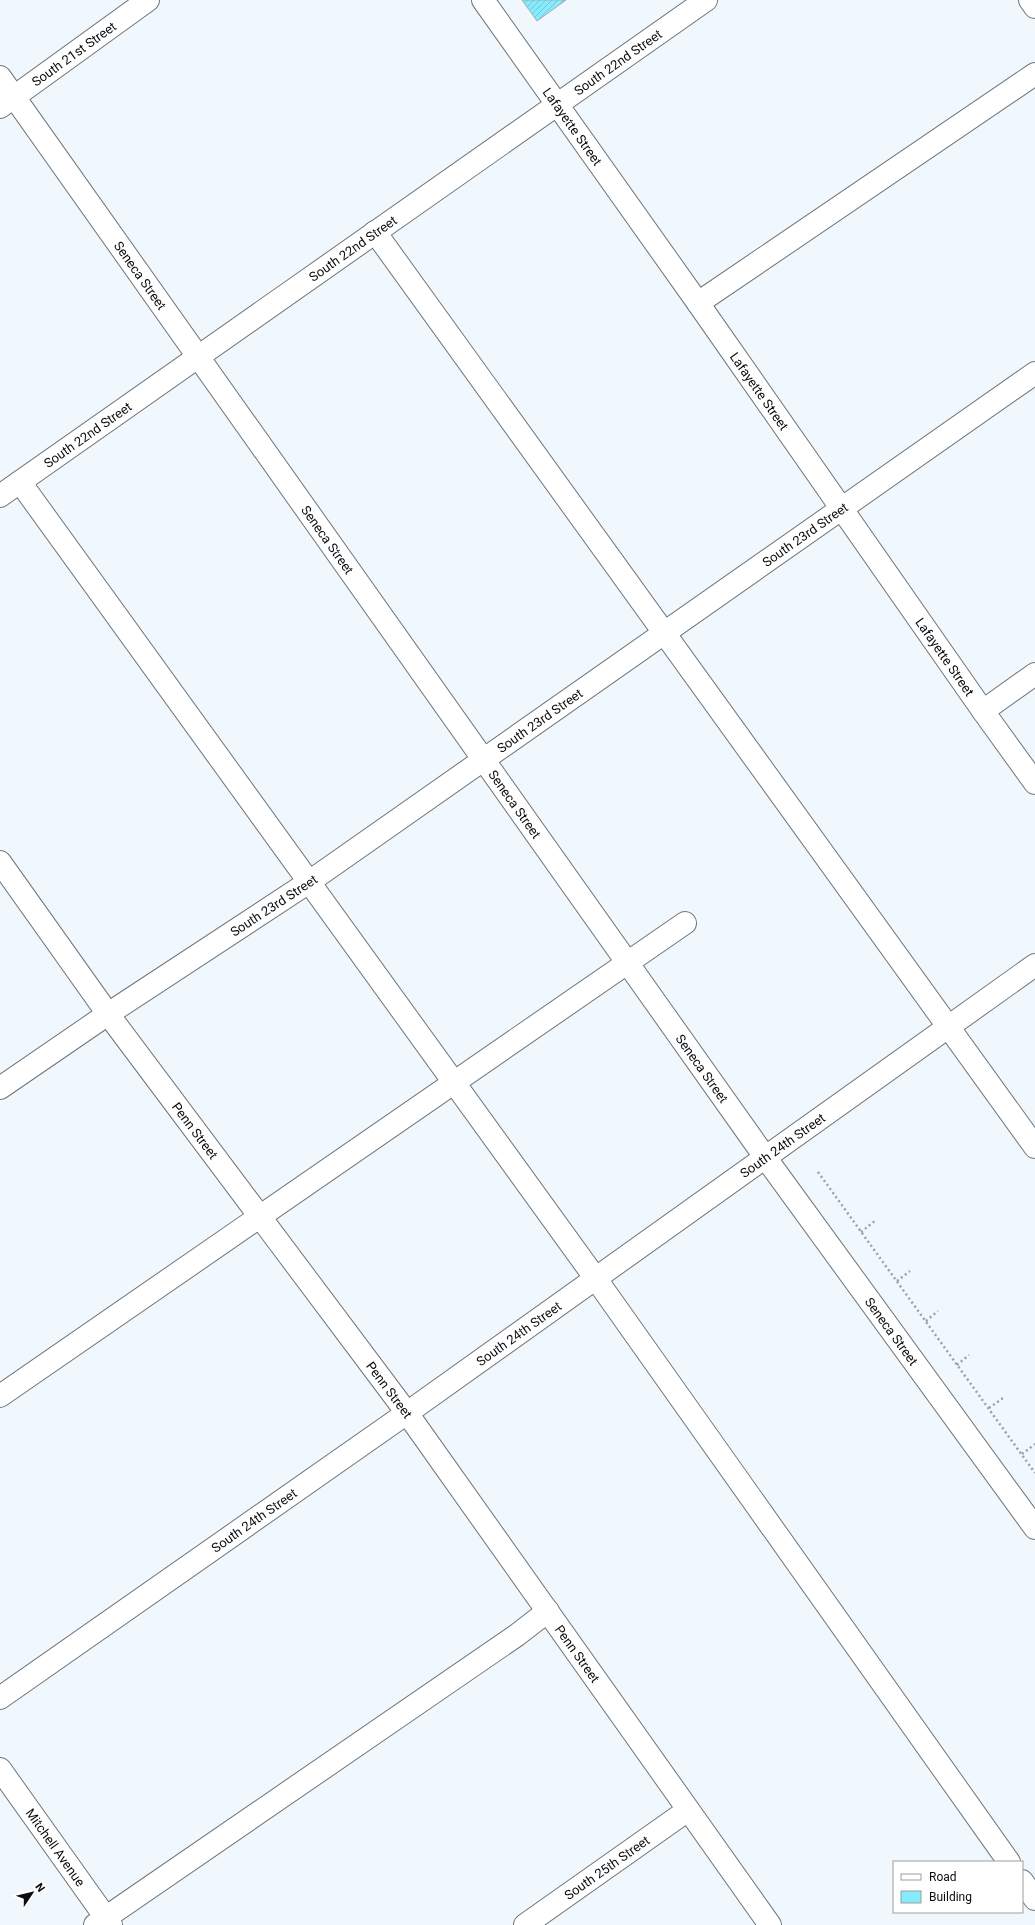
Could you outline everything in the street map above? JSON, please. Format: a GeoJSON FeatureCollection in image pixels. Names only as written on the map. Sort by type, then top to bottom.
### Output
{"type":"FeatureCollection","features":[{"type":"Feature","properties":{"kind":"street","name":"South 21st Street"},"geometry":{"type":"LineString","coordinates":[[7,102],[148,0]]}},
{"type":"Feature","properties":{"kind":"street","name":"Lafayette Street"},"geometry":{"type":"LineString","coordinates":[[483,0],[1035,783]]}},
{"type":"Feature","properties":{"kind":"street","name":"South 22nd Street"},"geometry":{"type":"LineString","coordinates":[[0,496],[706,0]]}},
{"type":"Feature","properties":{"kind":"street"},"geometry":{"type":"LineString","coordinates":[[1030,0],[1035,7]]}},
{"type":"Feature","properties":{"kind":"street"},"geometry":{"type":"LineString","coordinates":[[698,303],[1035,74]]}},
{"type":"Feature","properties":{"kind":"street","name":"Seneca Street"},"geometry":{"type":"LineString","coordinates":[[0,77],[7,102],[198,357],[765,1157],[1035,1528]]}},
{"type":"Feature","properties":{"kind":"street"},"geometry":{"type":"LineString","coordinates":[[375,232],[663,634],[1035,1147]]}},
{"type":"Feature","properties":{"kind":"street","name":"South 23rd Street"},"geometry":{"type":"LineString","coordinates":[[0,1088],[108,1014],[309,882],[1035,373]]}},
{"type":"Feature","properties":{"kind":"street"},"geometry":{"type":"LineString","coordinates":[[20,482],[596,1279],[1008,1861]]}},
{"type":"Feature","properties":{"kind":"street"},"geometry":{"type":"LineString","coordinates":[[983,711],[1035,674]]}},
{"type":"Feature","properties":{"kind":"street","name":"Penn Street"},"geometry":{"type":"LineString","coordinates":[[0,862],[108,1014],[406,1414],[770,1925]]}},
{"type":"Feature","properties":{"kind":"street"},"geometry":{"type":"LineString","coordinates":[[0,1396],[685,923]]}},
{"type":"Feature","properties":{"kind":"street","name":"South 24th Street"},"geometry":{"type":"LineString","coordinates":[[0,1698],[406,1414],[1035,966]]}},
{"type":"Feature","properties":{"kind":"street"},"geometry":{"type":"LineString","coordinates":[[104,1922],[548,1612]]}},
{"type":"Feature","properties":{"kind":"street","name":"Mitchell Avenue"},"geometry":{"type":"LineString","coordinates":[[0,1769],[104,1922]]}},
{"type":"Feature","properties":{"kind":"street","name":"South 25th Street"},"geometry":{"type":"LineString","coordinates":[[525,1925],[688,1810]]}},
{"type":"Feature","properties":{"kind":"street"},"geometry":{"type":"LineString","coordinates":[[1023,1882],[1035,1899]]}},
{"type":"Feature","properties":{"kind":"path"},"geometry":{"type":"LineString","coordinates":[[818,1172],[1035,1473]]}},
{"type":"Feature","properties":{"kind":"path"},"geometry":{"type":"LineString","coordinates":[[861,1232],[876,1220]]}},
{"type":"Feature","properties":{"kind":"path"},"geometry":{"type":"LineString","coordinates":[[897,1281],[910,1272]]}},
{"type":"Feature","properties":{"kind":"path"},"geometry":{"type":"LineString","coordinates":[[926,1321],[938,1311]]}},
{"type":"Feature","properties":{"kind":"path"},"geometry":{"type":"LineString","coordinates":[[957,1364],[969,1355]]}},
{"type":"Feature","properties":{"kind":"path"},"geometry":{"type":"LineString","coordinates":[[989,1408],[1004,1398]]}},
{"type":"Feature","properties":{"kind":"path"},"geometry":{"type":"LineString","coordinates":[[1022,1454],[1035,1444]]}},
{"type":"Feature","properties":{"kind":"building"},"geometry":{"type":"Polygon","coordinates":[[[522,0],[566,0],[537,21],[522,0]]]}}]}
